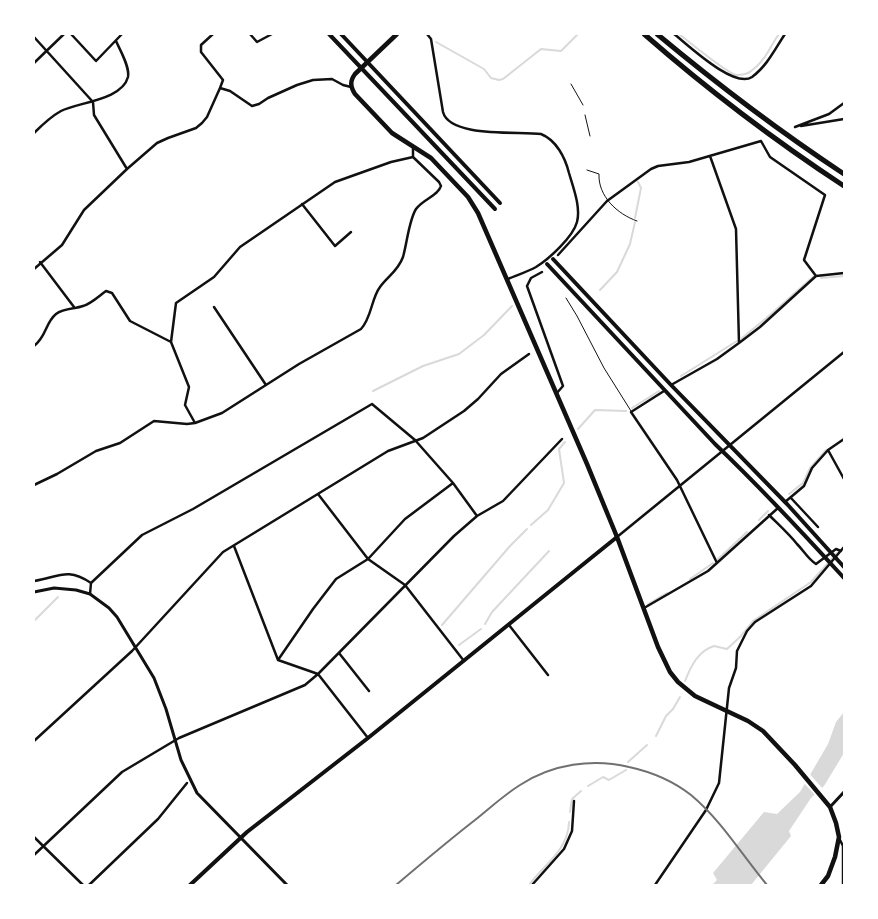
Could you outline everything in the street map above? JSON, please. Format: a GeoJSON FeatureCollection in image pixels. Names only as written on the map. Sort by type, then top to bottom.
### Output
{"type":"FeatureCollection","features":[{"type":"Feature","properties":{"kind":"highway"},"geometry":{"type":"LineString","coordinates":[[397,34],[352,77],[351,87],[355,94],[392,133],[431,158],[468,197],[478,213],[508,279],[617,537],[664,660],[674,677],[695,696],[757,726],[826,800],[836,823],[839,837],[835,858],[828,876],[822,885]]}},
{"type":"Feature","properties":{"kind":"highway"},"geometry":{"type":"LineString","coordinates":[[644,34],[701,82],[753,122],[844,186]]}},
{"type":"Feature","properties":{"kind":"highway"},"geometry":{"type":"LineString","coordinates":[[657,34],[758,114],[844,174]]}},
{"type":"Feature","properties":{"kind":"main road"},"geometry":{"type":"LineString","coordinates":[[329,34],[495,209]]}},
{"type":"Feature","properties":{"kind":"main road"},"geometry":{"type":"LineString","coordinates":[[342,34],[500,203]]}},
{"type":"Feature","properties":{"kind":"main road"},"geometry":{"type":"LineString","coordinates":[[553,259],[670,385],[786,503],[844,567]]}},
{"type":"Feature","properties":{"kind":"main road"},"geometry":{"type":"LineString","coordinates":[[547,264],[722,451],[780,508],[844,578]]}},
{"type":"Feature","properties":{"kind":"main road"},"geometry":{"type":"LineString","coordinates":[[190,885],[241,838],[617,537]]}},
{"type":"Feature","properties":{"kind":"street"},"geometry":{"type":"LineString","coordinates":[[34,63],[64,34]]}},
{"type":"Feature","properties":{"kind":"street"},"geometry":{"type":"LineString","coordinates":[[71,34],[96,61],[122,34]]}},
{"type":"Feature","properties":{"kind":"street"},"geometry":{"type":"LineString","coordinates":[[34,268],[62,245],[84,210],[127,169],[157,143],[196,128],[207,117],[223,80],[201,52],[201,45],[213,34]]}},
{"type":"Feature","properties":{"kind":"street"},"geometry":{"type":"LineString","coordinates":[[250,34],[257,42],[272,34]]}},
{"type":"Feature","properties":{"kind":"street"},"geometry":{"type":"LineString","coordinates":[[427,34],[432,39],[443,112],[448,122],[470,130],[536,133],[545,136],[562,153],[567,162],[575,192],[578,215],[574,230],[545,261],[508,279]]}},
{"type":"Feature","properties":{"kind":"street"},"geometry":{"type":"LineString","coordinates":[[674,34],[731,77],[740,80],[750,78],[770,59],[785,34]]}},
{"type":"Feature","properties":{"kind":"street"},"geometry":{"type":"LineString","coordinates":[[34,37],[93,102],[94,115],[127,169]]}},
{"type":"Feature","properties":{"kind":"street"},"geometry":{"type":"LineString","coordinates":[[34,132],[44,122],[62,111],[93,102],[122,88],[128,76],[127,68],[116,40]]}},
{"type":"Feature","properties":{"kind":"street"},"geometry":{"type":"LineString","coordinates":[[220,88],[230,91],[252,106],[297,85],[313,80],[332,78],[343,85],[351,87]]}},
{"type":"Feature","properties":{"kind":"street"},"geometry":{"type":"LineString","coordinates":[[844,103],[828,114],[795,127],[844,120]]}},
{"type":"Feature","properties":{"kind":"street"},"geometry":{"type":"LineString","coordinates":[[558,255],[607,201],[651,169],[658,166],[689,162],[762,141],[770,157],[825,195],[804,260],[816,276]]}},
{"type":"Feature","properties":{"kind":"street"},"geometry":{"type":"LineString","coordinates":[[413,157],[414,146]]}},
{"type":"Feature","properties":{"kind":"street"},"geometry":{"type":"LineString","coordinates":[[710,156],[736,229],[739,344]]}},
{"type":"Feature","properties":{"kind":"street"},"geometry":{"type":"LineString","coordinates":[[195,423],[185,405],[189,394],[189,387],[171,342],[176,303],[214,277],[240,247],[335,182],[391,162],[413,157]]}},
{"type":"Feature","properties":{"kind":"street"},"geometry":{"type":"LineString","coordinates":[[34,485],[57,474],[96,450],[120,443],[154,421],[187,424],[222,413],[299,364],[361,329],[366,324],[379,288],[398,269],[416,209],[427,198],[439,192],[441,186],[413,157]]}},
{"type":"Feature","properties":{"kind":"street"},"geometry":{"type":"LineString","coordinates":[[302,204],[335,246],[351,232]]}},
{"type":"Feature","properties":{"kind":"street"},"geometry":{"type":"LineString","coordinates":[[40,262],[74,307]]}},
{"type":"Feature","properties":{"kind":"street"},"geometry":{"type":"LineString","coordinates":[[542,272],[531,278],[527,286],[563,386],[556,394]]}},
{"type":"Feature","properties":{"kind":"street"},"geometry":{"type":"LineString","coordinates":[[670,385],[739,344],[816,276],[844,274]]}},
{"type":"Feature","properties":{"kind":"street"},"geometry":{"type":"LineString","coordinates":[[34,346],[42,340],[48,324],[57,314],[74,307],[81,307],[106,291],[112,293],[130,321],[171,342]]}},
{"type":"Feature","properties":{"kind":"street"},"geometry":{"type":"LineString","coordinates":[[214,307],[266,385]]}},
{"type":"Feature","properties":{"kind":"street"},"geometry":{"type":"LineString","coordinates":[[617,537],[844,352]]}},
{"type":"Feature","properties":{"kind":"street"},"geometry":{"type":"LineString","coordinates":[[34,741],[135,648],[224,552],[388,451],[423,438],[464,411],[501,374],[529,354]]}},
{"type":"Feature","properties":{"kind":"street"},"geometry":{"type":"LineString","coordinates":[[665,390],[631,412],[680,485],[717,563]]}},
{"type":"Feature","properties":{"kind":"street"},"geometry":{"type":"LineString","coordinates":[[90,594],[91,582],[142,535],[193,509],[372,404],[415,440],[453,483],[477,516]]}},
{"type":"Feature","properties":{"kind":"street"},"geometry":{"type":"LineString","coordinates":[[34,855],[122,772],[174,740],[305,684],[318,674],[454,536],[477,516],[503,501],[562,439]]}},
{"type":"Feature","properties":{"kind":"street"},"geometry":{"type":"LineString","coordinates":[[786,503],[804,486],[812,468],[828,450],[844,439]]}},
{"type":"Feature","properties":{"kind":"street"},"geometry":{"type":"LineString","coordinates":[[828,450],[844,479]]}},
{"type":"Feature","properties":{"kind":"street"},"geometry":{"type":"LineString","coordinates":[[278,660],[336,578],[368,559],[405,519],[453,483]]}},
{"type":"Feature","properties":{"kind":"street"},"geometry":{"type":"LineString","coordinates":[[318,494],[368,559],[405,585],[464,661]]}},
{"type":"Feature","properties":{"kind":"street"},"geometry":{"type":"LineString","coordinates":[[791,498],[818,527]]}},
{"type":"Feature","properties":{"kind":"street"},"geometry":{"type":"LineString","coordinates":[[644,608],[698,578],[769,515],[780,508]]}},
{"type":"Feature","properties":{"kind":"street"},"geometry":{"type":"LineString","coordinates":[[769,515],[816,564],[836,549],[841,551]]}},
{"type":"Feature","properties":{"kind":"street"},"geometry":{"type":"LineString","coordinates":[[234,546],[278,660],[318,674],[368,738]]}},
{"type":"Feature","properties":{"kind":"street"},"geometry":{"type":"LineString","coordinates":[[655,885],[712,799],[720,778],[729,688],[736,668],[737,651],[747,631],[755,622],[811,586],[844,547]]}},
{"type":"Feature","properties":{"kind":"street"},"geometry":{"type":"LineString","coordinates":[[34,581],[68,573],[91,582]]}},
{"type":"Feature","properties":{"kind":"street"},"geometry":{"type":"LineString","coordinates":[[34,592],[60,588],[90,594],[118,617],[154,678],[166,709],[174,740],[197,793],[287,885]]}},
{"type":"Feature","properties":{"kind":"street"},"geometry":{"type":"LineString","coordinates":[[509,625],[548,675]]}},
{"type":"Feature","properties":{"kind":"street"},"geometry":{"type":"LineString","coordinates":[[339,653],[369,691]]}},
{"type":"Feature","properties":{"kind":"street"},"geometry":{"type":"LineString","coordinates":[[90,885],[158,819],[187,783]]}},
{"type":"Feature","properties":{"kind":"street"},"geometry":{"type":"LineString","coordinates":[[830,807],[844,792]]}},
{"type":"Feature","properties":{"kind":"street"},"geometry":{"type":"LineString","coordinates":[[532,885],[564,849],[571,832],[574,801]]}},
{"type":"Feature","properties":{"kind":"street"},"geometry":{"type":"LineString","coordinates":[[34,837],[83,885]]}},
{"type":"Feature","properties":{"kind":"street"},"geometry":{"type":"LineString","coordinates":[[839,837],[842,846],[843,885]]}},
{"type":"Feature","properties":{"kind":"lane"},"geometry":{"type":"LineString","coordinates":[[571,84],[583,105]]}},
{"type":"Feature","properties":{"kind":"lane"},"geometry":{"type":"LineString","coordinates":[[585,116],[590,136]]}},
{"type":"Feature","properties":{"kind":"lane"},"geometry":{"type":"LineString","coordinates":[[587,170],[598,174],[598,181],[607,201],[627,217],[637,221]]}},
{"type":"Feature","properties":{"kind":"lane"},"geometry":{"type":"LineString","coordinates":[[566,298],[604,368],[631,412]]}},
{"type":"Feature","properties":{"kind":"shaded area"},"geometry":{"type":"Polygon","coordinates":[[[844,712],[844,753],[824,786],[811,798],[789,831],[791,836],[751,885],[712,885],[717,880],[713,873],[764,812],[777,814],[800,792],[828,744],[836,722],[844,712]]]}},
{"type":"Feature","properties":{"kind":"pier"},"geometry":{"type":"Polygon","coordinates":[[[808,772],[824,790],[816,796],[803,782],[808,772]]]}},
{"type":"Feature","properties":{"kind":"waterway"},"geometry":{"type":"LineString","coordinates":[[436,42],[484,69],[491,78],[499,80],[503,79],[541,49],[561,51],[578,34]]}},
{"type":"Feature","properties":{"kind":"waterway"},"geometry":{"type":"LineString","coordinates":[[679,34],[736,75],[748,73],[756,67],[764,59],[779,34]]}},
{"type":"Feature","properties":{"kind":"waterway"},"geometry":{"type":"LineString","coordinates":[[635,218],[641,188],[638,182]]}},
{"type":"Feature","properties":{"kind":"waterway"},"geometry":{"type":"LineString","coordinates":[[600,290],[617,272],[630,244],[635,222]]}},
{"type":"Feature","properties":{"kind":"waterway"},"geometry":{"type":"LineString","coordinates":[[742,338],[814,276]]}},
{"type":"Feature","properties":{"kind":"waterway"},"geometry":{"type":"LineString","coordinates":[[821,278],[844,276]]}},
{"type":"Feature","properties":{"kind":"waterway"},"geometry":{"type":"LineString","coordinates":[[373,391],[423,366],[459,354],[484,335],[512,306]]}},
{"type":"Feature","properties":{"kind":"waterway"},"geometry":{"type":"LineString","coordinates":[[681,376],[737,341]]}},
{"type":"Feature","properties":{"kind":"waterway"},"geometry":{"type":"LineString","coordinates":[[632,408],[659,391]]}},
{"type":"Feature","properties":{"kind":"waterway"},"geometry":{"type":"LineString","coordinates":[[578,429],[595,410],[626,411]]}},
{"type":"Feature","properties":{"kind":"waterway"},"geometry":{"type":"LineString","coordinates":[[531,525],[548,510],[564,483],[559,449],[565,442]]}},
{"type":"Feature","properties":{"kind":"waterway"},"geometry":{"type":"LineString","coordinates":[[789,494],[803,483],[810,468],[826,450]]}},
{"type":"Feature","properties":{"kind":"waterway"},"geometry":{"type":"LineString","coordinates":[[759,520],[768,511]]}},
{"type":"Feature","properties":{"kind":"waterway"},"geometry":{"type":"LineString","coordinates":[[442,625],[527,529]]}},
{"type":"Feature","properties":{"kind":"waterway"},"geometry":{"type":"LineString","coordinates":[[718,559],[747,532]]}},
{"type":"Feature","properties":{"kind":"waterway"},"geometry":{"type":"LineString","coordinates":[[485,624],[492,612],[549,551]]}},
{"type":"Feature","properties":{"kind":"waterway"},"geometry":{"type":"LineString","coordinates":[[685,681],[699,655],[714,646],[727,649],[753,621],[811,582],[837,553]]}},
{"type":"Feature","properties":{"kind":"waterway"},"geometry":{"type":"LineString","coordinates":[[690,579],[713,563]]}},
{"type":"Feature","properties":{"kind":"waterway"},"geometry":{"type":"LineString","coordinates":[[648,604],[667,593]]}},
{"type":"Feature","properties":{"kind":"waterway"},"geometry":{"type":"LineString","coordinates":[[34,621],[58,597]]}},
{"type":"Feature","properties":{"kind":"waterway"},"geometry":{"type":"LineString","coordinates":[[459,645],[481,629]]}},
{"type":"Feature","properties":{"kind":"waterway"},"geometry":{"type":"LineString","coordinates":[[656,736],[666,716],[680,697]]}},
{"type":"Feature","properties":{"kind":"waterway"},"geometry":{"type":"LineString","coordinates":[[628,762],[647,745]]}},
{"type":"Feature","properties":{"kind":"waterway"},"geometry":{"type":"LineString","coordinates":[[588,786],[603,777],[609,780],[626,770]]}},
{"type":"Feature","properties":{"kind":"waterway"},"geometry":{"type":"LineString","coordinates":[[570,812],[572,799],[581,791]]}},
{"type":"Feature","properties":{"kind":"waterway"},"geometry":{"type":"LineString","coordinates":[[529,885],[560,849],[568,832],[569,822]]}},
{"type":"Feature","properties":{"kind":"railway"},"geometry":{"type":"LineString","coordinates":[[396,885],[520,785],[545,772],[587,763],[615,764],[629,767],[654,774],[677,785],[691,795],[712,815],[767,885]]}}]}
